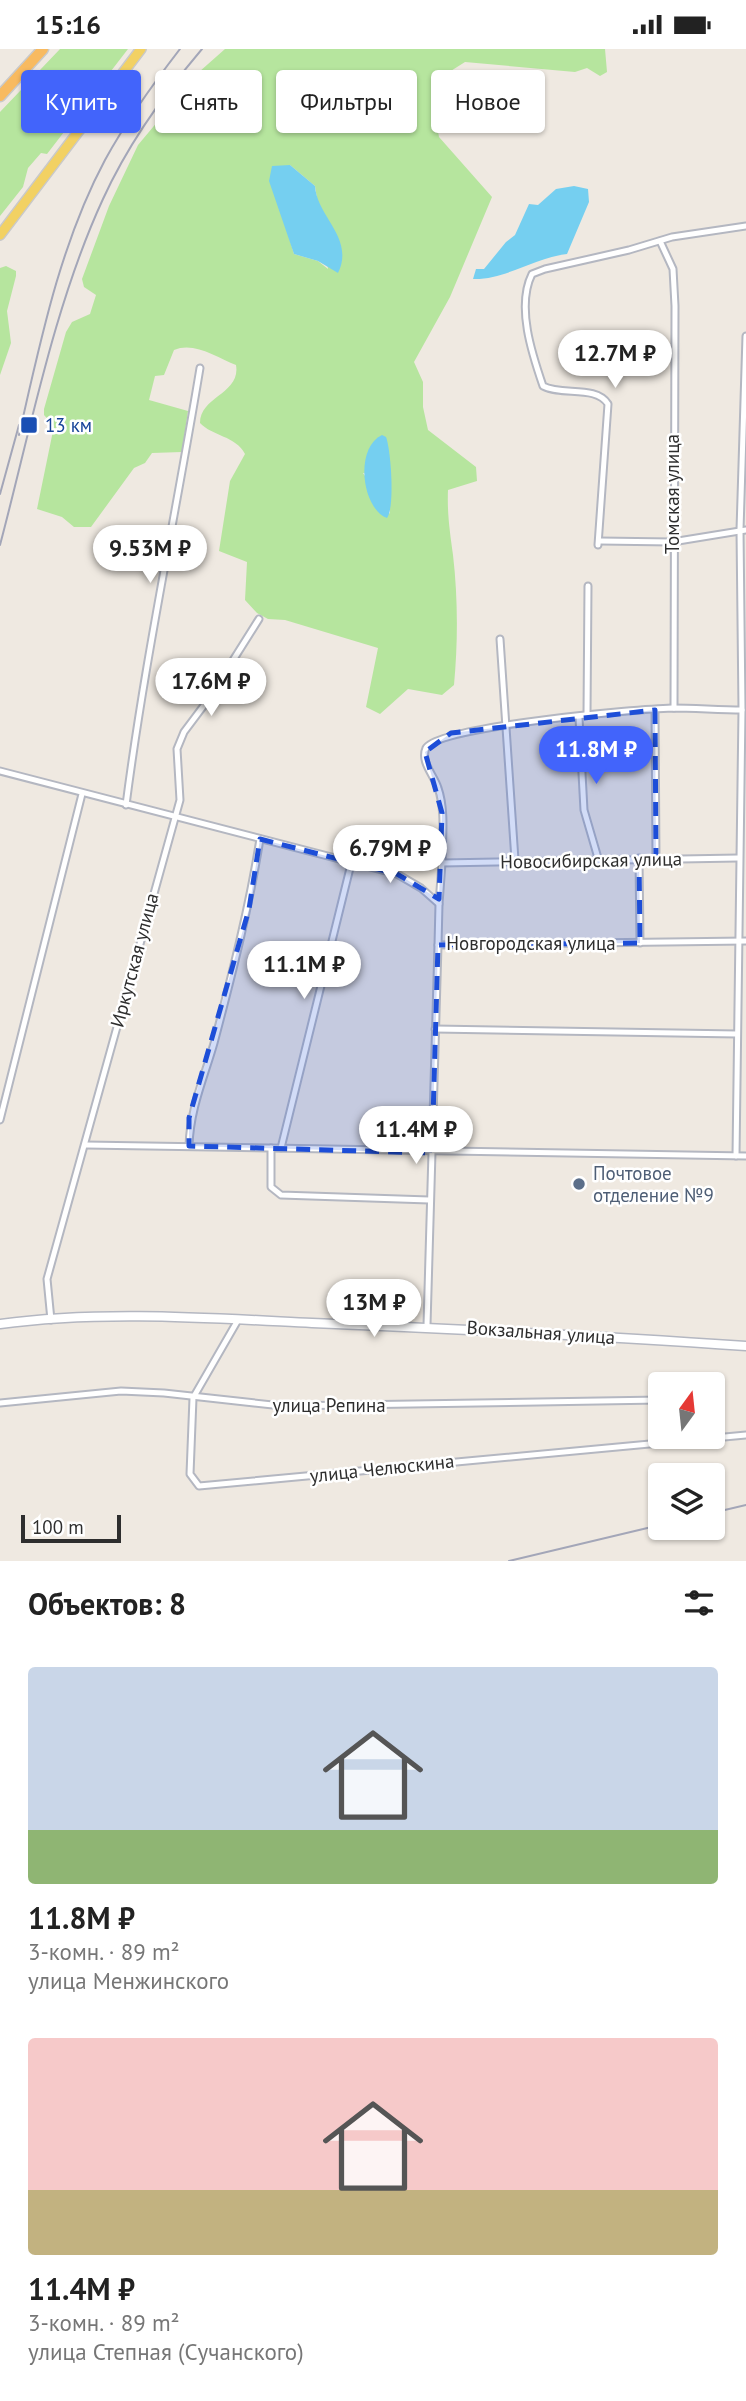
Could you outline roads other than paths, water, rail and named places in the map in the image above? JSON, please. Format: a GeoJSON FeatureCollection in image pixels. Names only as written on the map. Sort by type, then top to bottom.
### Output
{"type":"FeatureCollection","features":[{"type":"Feature","properties":{"kind":"highway"},"geometry":{"type":"LineString","coordinates":[[0,96],[43,49]]}},
{"type":"Feature","properties":{"kind":"main road"},"geometry":{"type":"LineString","coordinates":[[0,235],[141,49]]}},
{"type":"Feature","properties":{"kind":"main road","name":"Вокзальная улица"},"geometry":{"type":"LineString","coordinates":[[0,1325],[51,1319],[427,1325],[746,1346]]}},
{"type":"Feature","properties":{"kind":"street"},"geometry":{"type":"LineString","coordinates":[[743,530],[672,542],[599,543],[608,404],[603,397],[593,394],[553,391],[544,386],[528,334],[527,285],[532,274],[671,237],[746,226]]}},
{"type":"Feature","properties":{"kind":"street","name":"Томская улица"},"geometry":{"type":"LineString","coordinates":[[660,241],[673,269],[675,306],[672,542],[674,708]]}},
{"type":"Feature","properties":{"kind":"street"},"geometry":{"type":"LineString","coordinates":[[736,1156],[737,1034],[743,941],[738,858],[746,336]]}},
{"type":"Feature","properties":{"kind":"street"},"geometry":{"type":"LineString","coordinates":[[126,805],[141,689],[173,538],[200,368]]}},
{"type":"Feature","properties":{"kind":"street"},"geometry":{"type":"LineString","coordinates":[[587,715],[588,586]]}},
{"type":"Feature","properties":{"kind":"street","name":"Иркутская улица"},"geometry":{"type":"LineString","coordinates":[[51,1319],[47,1279],[175,817],[181,787],[177,749],[259,619]]}},
{"type":"Feature","properties":{"kind":"street"},"geometry":{"type":"LineString","coordinates":[[500,639],[515,860]]}},
{"type":"Feature","properties":{"kind":"street"},"geometry":{"type":"LineString","coordinates":[[442,863],[442,813],[438,788],[425,759],[429,744],[451,733],[587,715],[674,708],[742,710]]}},
{"type":"Feature","properties":{"kind":"street"},"geometry":{"type":"LineString","coordinates":[[654,710],[656,858]]}},
{"type":"Feature","properties":{"kind":"street"},"geometry":{"type":"LineString","coordinates":[[579,717],[584,810],[598,858]]}},
{"type":"Feature","properties":{"kind":"street"},"geometry":{"type":"LineString","coordinates":[[0,771],[82,794],[352,860],[397,874],[421,888],[439,904]]}},
{"type":"Feature","properties":{"kind":"street"},"geometry":{"type":"LineString","coordinates":[[0,1121],[82,794]]}},
{"type":"Feature","properties":{"kind":"street"},"geometry":{"type":"LineString","coordinates":[[189,1146],[189,1118],[212,1051],[249,909],[260,839]]}},
{"type":"Feature","properties":{"kind":"street","name":"Новосибирская улица"},"geometry":{"type":"LineString","coordinates":[[442,863],[598,858],[738,858]]}},
{"type":"Feature","properties":{"kind":"street"},"geometry":{"type":"LineString","coordinates":[[639,858],[640,943]]}},
{"type":"Feature","properties":{"kind":"street"},"geometry":{"type":"LineString","coordinates":[[281,1148],[352,860]]}},
{"type":"Feature","properties":{"kind":"street","name":"Новгородская улица"},"geometry":{"type":"LineString","coordinates":[[442,863],[439,946],[743,941]]}},
{"type":"Feature","properties":{"kind":"street"},"geometry":{"type":"LineString","coordinates":[[427,1325],[439,946]]}},
{"type":"Feature","properties":{"kind":"street"},"geometry":{"type":"LineString","coordinates":[[435,1029],[737,1034]]}},
{"type":"Feature","properties":{"kind":"street"},"geometry":{"type":"LineString","coordinates":[[86,1145],[432,1153],[746,1156]]}},
{"type":"Feature","properties":{"kind":"street"},"geometry":{"type":"LineString","coordinates":[[271,1148],[271,1187],[281,1195],[429,1200]]}},
{"type":"Feature","properties":{"kind":"street","name":"улица Челюскина"},"geometry":{"type":"LineString","coordinates":[[238,1320],[193,1398],[190,1474],[195,1482],[205,1487],[486,1457],[746,1435]]}},
{"type":"Feature","properties":{"kind":"street","name":"улица Репина"},"geometry":{"type":"LineString","coordinates":[[0,1403],[121,1391],[282,1406],[648,1400]]}},
{"type":"Feature","properties":{"kind":"water"},"geometry":{"type":"Polygon","coordinates":[[[290,165],[315,186],[322,208],[339,238],[342,260],[338,273],[318,261],[294,254],[269,181],[272,166],[290,165]]]}},
{"type":"Feature","properties":{"kind":"water"},"geometry":{"type":"Polygon","coordinates":[[[574,186],[588,189],[589,202],[567,254],[497,276],[473,279],[476,269],[484,269],[515,235],[529,204],[538,205],[556,189],[574,186]]]}},
{"type":"Feature","properties":{"kind":"water"},"geometry":{"type":"Polygon","coordinates":[[[382,435],[386,437],[391,466],[392,491],[387,518],[378,512],[372,503],[365,478],[367,452],[373,442],[382,435]]]}},
{"type":"Feature","properties":{"kind":"railway"},"geometry":{"type":"LineString","coordinates":[[19,435],[53,295],[89,192],[122,131],[180,49]]}},
{"type":"Feature","properties":{"kind":"railway"},"geometry":{"type":"LineString","coordinates":[[0,545],[44,369],[70,282],[86,240],[103,199],[135,139],[202,49]]}},
{"type":"Feature","properties":{"kind":"railway"},"geometry":{"type":"LineString","coordinates":[[0,494],[19,425]]}},
{"type":"Feature","properties":{"kind":"railway"},"geometry":{"type":"LineString","coordinates":[[725,1510],[746,1505]]}},
{"type":"Feature","properties":{"kind":"railway"},"geometry":{"type":"LineString","coordinates":[[509,1561],[648,1528]]}},
{"type":"Feature","properties":{"kind":"place","name":"13 км"},"geometry":{"type":"Point","coordinates":[29,425]}},
{"type":"Feature","properties":{"kind":"place","name":"Почтовое отделение №9"},"geometry":{"type":"Point","coordinates":[579,1184]}}]}
